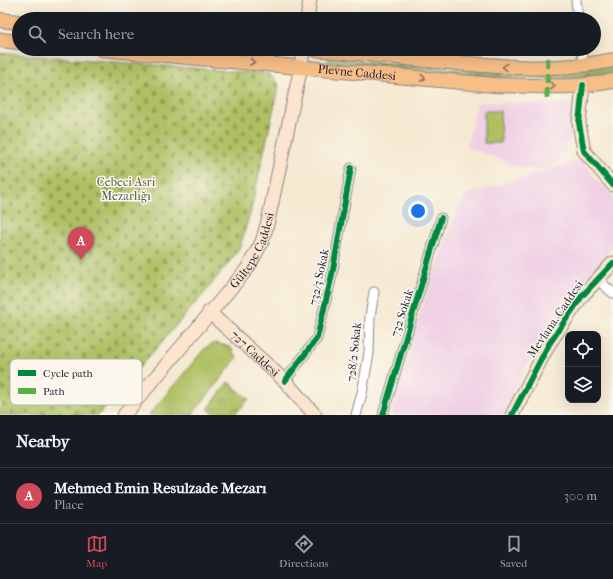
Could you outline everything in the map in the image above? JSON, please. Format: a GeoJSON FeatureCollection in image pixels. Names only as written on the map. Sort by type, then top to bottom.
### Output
{"type":"FeatureCollection","features":[{"type":"Feature","properties":{"kind":"main road"},"geometry":{"type":"LineString","coordinates":[[0,20],[12,21]]}},
{"type":"Feature","properties":{"kind":"main road"},"geometry":{"type":"LineString","coordinates":[[0,40],[12,41]]}},
{"type":"Feature","properties":{"kind":"main road","name":"Plevne Caddesi"},"geometry":{"type":"LineString","coordinates":[[179,56],[494,85],[583,85],[613,80]]}},
{"type":"Feature","properties":{"kind":"main road","name":"Plevne Caddesi"},"geometry":{"type":"LineString","coordinates":[[391,56],[513,67],[560,68],[613,60]]}},
{"type":"Feature","properties":{"kind":"street"},"geometry":{"type":"LineString","coordinates":[[308,12],[310,0]]}},
{"type":"Feature","properties":{"kind":"street"},"geometry":{"type":"LineString","coordinates":[[576,0],[577,12]]}},
{"type":"Feature","properties":{"kind":"street","name":"Gültepe Caddesi"},"geometry":{"type":"LineString","coordinates":[[142,393],[209,312],[247,269],[262,242],[268,221],[301,67],[302,56]]}},
{"type":"Feature","properties":{"kind":"street"},"geometry":{"type":"LineString","coordinates":[[583,56],[584,65]]}},
{"type":"Feature","properties":{"kind":"street"},"geometry":{"type":"LineString","coordinates":[[583,85],[578,123],[584,151],[613,185]]}},
{"type":"Feature","properties":{"kind":"street","name":"732/3 Sokak"},"geometry":{"type":"LineString","coordinates":[[285,381],[317,338],[332,275],[351,168]]}},
{"type":"Feature","properties":{"kind":"street","name":"732 Sokak"},"geometry":{"type":"LineString","coordinates":[[383,415],[442,218]]}},
{"type":"Feature","properties":{"kind":"street","name":"Mevlana. Caddesi"},"geometry":{"type":"LineString","coordinates":[[512,415],[549,344],[582,296],[613,263]]}},
{"type":"Feature","properties":{"kind":"street"},"geometry":{"type":"LineString","coordinates":[[597,279],[613,293]]}},
{"type":"Feature","properties":{"kind":"street","name":"728/2 Sokak"},"geometry":{"type":"LineString","coordinates":[[356,415],[362,394],[369,354],[370,317],[374,292]]}},
{"type":"Feature","properties":{"kind":"street","name":"727 Caddesi"},"geometry":{"type":"LineString","coordinates":[[209,312],[285,381],[315,415]]}},
{"type":"Feature","properties":{"kind":"street","name":"Gültepe Caddesi"},"geometry":{"type":"LineString","coordinates":[[124,415],[132,405]]}},
{"type":"Feature","properties":{"kind":"shaded area"},"geometry":{"type":"Polygon","coordinates":[[[477,102],[571,104],[571,107],[573,108],[575,129],[558,163],[544,169],[523,168],[467,147],[477,102]]]}},
{"type":"Feature","properties":{"kind":"shaded area"},"geometry":{"type":"Polygon","coordinates":[[[582,158],[595,179],[613,195],[613,246],[562,309],[542,338],[523,372],[503,415],[392,415],[412,338],[459,206],[467,194],[543,172],[582,158]]]}},
{"type":"Feature","properties":{"kind":"green space","name":"Cebeci Asri Mezarlığı"},"geometry":{"type":"Polygon","coordinates":[[[0,53],[12,54],[12,56],[39,56],[270,74],[279,85],[250,214],[239,249],[207,290],[142,365],[142,359],[10,359],[10,405],[107,405],[98,415],[0,415],[0,53]]]}},
{"type":"Feature","properties":{"kind":"green space"},"geometry":{"type":"Polygon","coordinates":[[[328,58],[485,71],[613,66],[613,73],[561,79],[508,78],[328,63],[328,58]]]}},
{"type":"Feature","properties":{"kind":"green space"},"geometry":{"type":"Polygon","coordinates":[[[484,111],[500,111],[501,143],[484,143],[484,111]]]}},
{"type":"Feature","properties":{"kind":"green space"},"geometry":{"type":"Polygon","coordinates":[[[215,343],[230,347],[237,358],[192,415],[149,415],[205,348],[215,343]]]}},
{"type":"Feature","properties":{"kind":"green space"},"geometry":{"type":"Polygon","coordinates":[[[228,382],[249,399],[234,415],[216,415],[208,409],[228,382]]]}},
{"type":"Feature","properties":{"kind":"marked path"},"geometry":{"type":"LineString","coordinates":[[547,98],[548,56]]}},
{"type":"Feature","properties":{"kind":"cycle path"},"geometry":{"type":"LineString","coordinates":[[583,85],[579,123],[584,151],[613,185]]}},
{"type":"Feature","properties":{"kind":"cycle path"},"geometry":{"type":"LineString","coordinates":[[285,381],[317,338],[332,275],[351,168]]}},
{"type":"Feature","properties":{"kind":"cycle path"},"geometry":{"type":"LineString","coordinates":[[383,415],[441,218]]}},
{"type":"Feature","properties":{"kind":"cycle path"},"geometry":{"type":"LineString","coordinates":[[512,415],[549,344],[582,296],[613,263]]}},
{"type":"Feature","properties":{"kind":"place","name":"Mehmed Emin Resulzade Mezarı"},"geometry":{"type":"Point","coordinates":[81,260]}}]}
